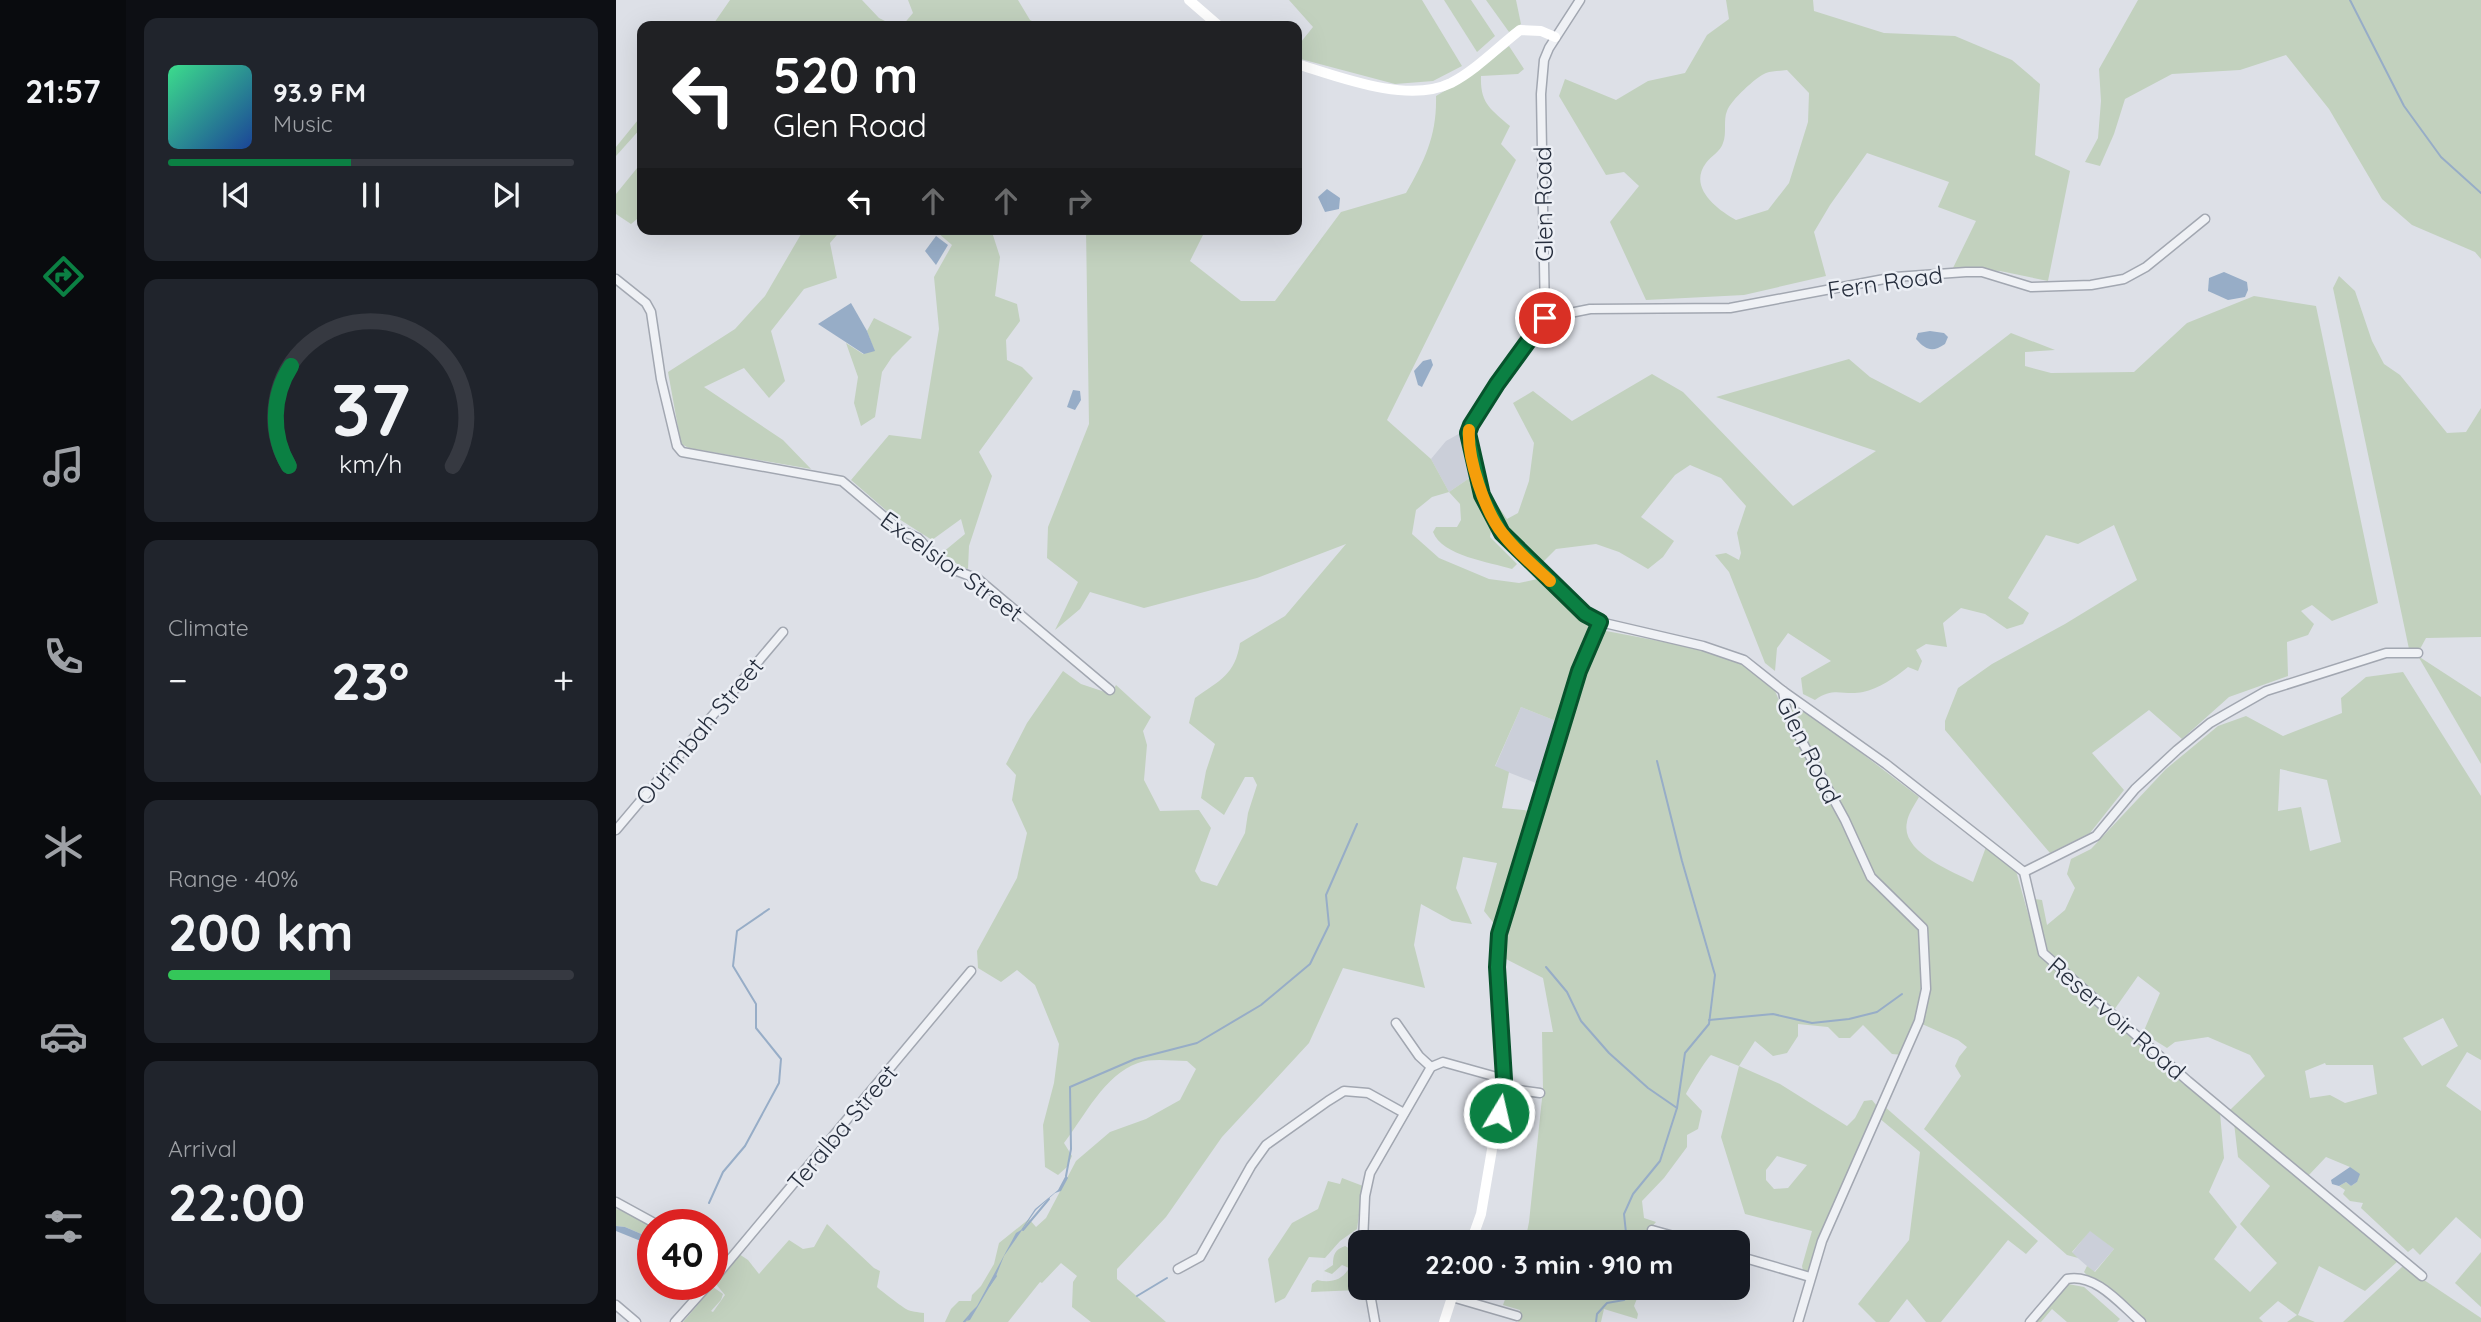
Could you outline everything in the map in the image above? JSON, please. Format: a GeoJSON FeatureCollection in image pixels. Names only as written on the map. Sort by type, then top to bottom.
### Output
{"type":"FeatureCollection","features":[{"type":"Feature","properties":{"kind":"street"},"geometry":{"type":"LineString","coordinates":[[1189,0],[1213,21]]}},
{"type":"Feature","properties":{"kind":"street","name":"Glen Road"},"geometry":{"type":"LineString","coordinates":[[1580,0],[1555,37],[1544,60],[1541,94],[1545,318],[1497,384],[1468,433],[1482,495],[1502,533],[1585,614],[1600,622],[1703,646],[1744,660],[1783,691],[1787,714],[1839,810],[1871,877],[1923,928],[1926,989],[1919,1021],[1822,1241],[1798,1322]]}},
{"type":"Feature","properties":{"kind":"street"},"geometry":{"type":"LineString","coordinates":[[1302,66],[1359,83],[1409,90],[1434,88],[1451,83],[1520,30],[1541,31],[1555,37]]}},
{"type":"Feature","properties":{"kind":"street","name":"Fern Road"},"geometry":{"type":"LineString","coordinates":[[1545,318],[1590,309],[1731,308],[1895,277],[1966,272],[1982,272],[2031,286],[2091,285],[2124,279],[2147,267],[2205,219]]}},
{"type":"Feature","properties":{"kind":"street","name":"Excelsior Street"},"geometry":{"type":"LineString","coordinates":[[616,279],[646,303],[651,312],[662,379],[677,446],[682,452],[842,481],[900,530],[918,538],[944,566],[978,579],[1110,690]]}},
{"type":"Feature","properties":{"kind":"street"},"geometry":{"type":"LineString","coordinates":[[1475,1230],[1481,1214],[1504,1083],[1497,967],[1499,934],[1579,671],[1600,622]]}},
{"type":"Feature","properties":{"kind":"street","name":"Ourimbah Street"},"geometry":{"type":"LineString","coordinates":[[616,830],[783,632]]}},
{"type":"Feature","properties":{"kind":"street"},"geometry":{"type":"LineString","coordinates":[[1783,691],[1886,764],[2024,872],[2096,836],[2136,789],[2177,750],[2210,723],[2266,691],[2386,653],[2418,653]]}},
{"type":"Feature","properties":{"kind":"street","name":"Reservoir Road"},"geometry":{"type":"LineString","coordinates":[[2024,872],[2043,953],[2188,1081],[2422,1276]]}},
{"type":"Feature","properties":{"kind":"street","name":"Teralba Street"},"geometry":{"type":"LineString","coordinates":[[728,1262],[971,971]]}},
{"type":"Feature","properties":{"kind":"street"},"geometry":{"type":"LineString","coordinates":[[1396,1023],[1419,1056],[1431,1067]]}},
{"type":"Feature","properties":{"kind":"street"},"geometry":{"type":"LineString","coordinates":[[1364,1230],[1365,1196],[1370,1173],[1431,1067],[1443,1062],[1540,1093]]}},
{"type":"Feature","properties":{"kind":"street"},"geometry":{"type":"LineString","coordinates":[[1178,1269],[1199,1257],[1266,1145],[1328,1101],[1344,1091],[1368,1093],[1404,1113]]}},
{"type":"Feature","properties":{"kind":"street"},"geometry":{"type":"LineString","coordinates":[[616,1202],[637,1214]]}},
{"type":"Feature","properties":{"kind":"street"},"geometry":{"type":"LineString","coordinates":[[1750,1259],[1810,1278]]}},
{"type":"Feature","properties":{"kind":"street"},"geometry":{"type":"LineString","coordinates":[[2031,1322],[2067,1279],[2076,1277],[2103,1288],[2141,1322]]}},
{"type":"Feature","properties":{"kind":"street","name":"Teralba Street"},"geometry":{"type":"LineString","coordinates":[[675,1322],[695,1300]]}},
{"type":"Feature","properties":{"kind":"street"},"geometry":{"type":"LineString","coordinates":[[1371,1300],[1375,1322]]}},
{"type":"Feature","properties":{"kind":"street"},"geometry":{"type":"LineString","coordinates":[[1444,1322],[1452,1300]]}},
{"type":"Feature","properties":{"kind":"street"},"geometry":{"type":"LineString","coordinates":[[1473,1300],[1517,1316]]}},
{"type":"Feature","properties":{"kind":"street"},"geometry":{"type":"LineString","coordinates":[[616,1306],[636,1322]]}},
{"type":"Feature","properties":{"kind":"shaded area"},"geometry":{"type":"Polygon","coordinates":[[[1464,431],[1474,475],[1449,492],[1431,459],[1446,441],[1464,431]]]}},
{"type":"Feature","properties":{"kind":"shaded area"},"geometry":{"type":"Polygon","coordinates":[[[1521,707],[1561,723],[1541,785],[1495,767],[1521,707]]]}},
{"type":"Feature","properties":{"kind":"shaded area"},"geometry":{"type":"Polygon","coordinates":[[[2090,1230],[2114,1249],[2094,1272],[2072,1253],[2090,1230]]]}},
{"type":"Feature","properties":{"kind":"green space"},"geometry":{"type":"Polygon","coordinates":[[[730,0],[862,0],[885,21],[715,21],[730,0]]]}},
{"type":"Feature","properties":{"kind":"green space"},"geometry":{"type":"Polygon","coordinates":[[[908,0],[1018,0],[1032,21],[906,21],[913,13],[908,0]]]}},
{"type":"Feature","properties":{"kind":"green space"},"geometry":{"type":"Polygon","coordinates":[[[1289,0],[1422,0],[1462,66],[1433,81],[1395,84],[1302,59],[1302,41],[1313,27],[1289,0]]]}},
{"type":"Feature","properties":{"kind":"green space"},"geometry":{"type":"Polygon","coordinates":[[[1444,0],[1471,0],[1495,36],[1477,52],[1444,0]]]}},
{"type":"Feature","properties":{"kind":"green space"},"geometry":{"type":"Polygon","coordinates":[[[1486,0],[1516,0],[1521,24],[1509,32],[1486,0]]]}},
{"type":"Feature","properties":{"kind":"green space"},"geometry":{"type":"Polygon","coordinates":[[[1726,0],[1813,0],[1814,11],[1884,33],[1955,36],[2012,60],[2040,84],[2035,155],[2070,171],[2048,281],[2000,271],[1953,268],[1976,221],[1938,207],[1949,182],[1867,153],[1814,232],[1826,276],[1744,295],[1646,300],[1610,222],[1639,186],[1624,172],[1606,175],[1559,96],[1565,79],[1616,100],[1648,81],[1685,73],[1707,35],[1729,19],[1726,0]],[[1787,70],[1768,72],[1744,89],[1729,106],[1722,146],[1706,163],[1700,180],[1702,189],[1720,210],[1736,220],[1768,210],[1789,183],[1808,122],[1809,93],[1787,70]]]}},
{"type":"Feature","properties":{"kind":"green space"},"geometry":{"type":"Polygon","coordinates":[[[2138,0],[2481,0],[2481,259],[2475,252],[2412,225],[2382,199],[2329,109],[2286,55],[2240,70],[2172,74],[2125,99],[2100,166],[2085,162],[2098,138],[2101,101],[2099,69],[2138,0]]]}},
{"type":"Feature","properties":{"kind":"green space"},"geometry":{"type":"Polygon","coordinates":[[[1509,46],[1524,69],[1518,74],[1481,76],[1481,85],[1488,105],[1510,126],[1501,144],[1516,160],[1387,420],[1431,459],[1449,492],[1432,497],[1416,510],[1412,534],[1439,558],[1489,579],[1519,583],[1542,578],[1581,615],[1596,624],[1561,723],[1521,707],[1495,766],[1509,772],[1502,808],[1533,811],[1496,926],[1484,911],[1497,863],[1463,857],[1456,888],[1472,924],[1452,921],[1421,904],[1414,945],[1425,988],[1343,968],[1309,1043],[1222,1137],[1166,1217],[1117,1269],[1117,1279],[1166,1322],[1091,1322],[1072,1307],[1073,1282],[1077,1276],[1061,1263],[1040,1282],[1008,1322],[945,1322],[951,1309],[959,1301],[971,1301],[972,1295],[981,1286],[994,1264],[999,1243],[1029,1219],[1036,1227],[1046,1218],[1076,1161],[1110,1132],[1146,1119],[1180,1100],[1196,1069],[1187,1061],[1162,1060],[1143,1061],[1126,1069],[1105,1086],[1064,1143],[1072,1156],[1067,1167],[1058,1175],[1045,1167],[1043,1125],[1054,1083],[1059,1044],[1035,985],[1017,970],[1001,982],[978,968],[977,951],[1017,878],[1027,833],[1012,800],[1016,775],[1006,764],[1027,723],[1063,671],[1081,684],[1111,694],[1116,685],[1151,717],[1143,731],[1147,745],[1144,780],[1160,811],[1199,810],[1211,828],[1195,871],[1201,881],[1217,886],[1245,833],[1257,785],[1253,777],[1245,777],[1224,815],[1201,798],[1215,744],[1189,723],[1195,698],[1230,670],[1240,643],[1285,616],[1346,544],[1257,578],[1144,608],[1090,592],[1080,609],[1055,630],[1078,582],[1047,558],[1048,527],[1089,424],[1086,235],[1203,235],[1190,261],[1241,301],[1275,301],[1341,212],[1406,193],[1432,135],[1436,96],[1470,76],[1509,46]]]}},
{"type":"Feature","properties":{"kind":"green space"},"geometry":{"type":"Polygon","coordinates":[[[637,121],[637,133],[616,156],[616,147],[637,121]]]}},
{"type":"Feature","properties":{"kind":"green space"},"geometry":{"type":"Polygon","coordinates":[[[637,168],[637,219],[631,224],[616,214],[616,194],[637,168]]]}},
{"type":"Feature","properties":{"kind":"green space"},"geometry":{"type":"Polygon","coordinates":[[[801,235],[837,235],[830,243],[837,278],[804,289],[771,331],[785,381],[769,398],[744,368],[704,387],[783,440],[811,469],[689,448],[681,444],[668,372],[735,329],[765,296],[801,235]]]}},
{"type":"Feature","properties":{"kind":"green space"},"geometry":{"type":"Polygon","coordinates":[[[940,235],[993,235],[1000,257],[995,296],[1017,304],[1020,321],[1006,340],[1007,360],[1022,367],[1033,378],[979,452],[992,476],[969,546],[968,569],[942,553],[965,534],[961,519],[932,540],[888,512],[851,480],[889,435],[921,439],[939,329],[934,277],[952,245],[940,235]]]}},
{"type":"Feature","properties":{"kind":"green space"},"geometry":{"type":"Polygon","coordinates":[[[2339,276],[2355,291],[2372,341],[2384,364],[2400,375],[2447,433],[2466,432],[2481,408],[2481,637],[2426,638],[2420,649],[2409,649],[2333,288],[2339,276]]]}},
{"type":"Feature","properties":{"kind":"green space"},"geometry":{"type":"Polygon","coordinates":[[[2254,296],[2316,306],[2378,603],[2332,621],[2312,605],[2301,611],[2314,624],[2308,635],[2287,642],[2288,676],[2229,697],[2182,739],[2149,710],[2092,753],[2124,790],[2090,833],[2050,853],[1945,730],[1945,721],[1958,688],[1992,664],[2137,580],[2114,525],[2078,544],[2046,535],[2008,598],[2029,613],[2023,624],[2007,629],[1985,614],[1961,608],[1943,623],[1947,647],[1926,644],[1916,650],[1922,661],[1918,671],[1908,667],[1887,682],[1869,690],[1856,693],[1833,692],[1815,700],[1803,694],[1801,678],[1831,661],[1788,633],[1777,648],[1775,671],[1765,663],[1729,572],[1715,555],[1726,553],[1739,560],[1741,553],[1737,533],[1746,506],[1721,478],[1690,465],[1675,475],[1641,517],[1674,541],[1663,557],[1648,569],[1619,552],[1596,544],[1556,549],[1539,566],[1503,531],[1484,493],[1487,490],[1507,519],[1518,513],[1529,481],[1534,443],[1513,403],[1533,391],[1572,421],[1652,374],[1683,392],[1793,506],[1876,451],[1716,397],[1849,359],[1870,377],[1920,403],[2011,333],[2055,350],[2025,352],[2025,366],[2051,373],[2134,372],[2187,323],[2254,296]]]}},
{"type":"Feature","properties":{"kind":"green space"},"geometry":{"type":"Polygon","coordinates":[[[874,318],[912,337],[892,357],[882,372],[875,417],[861,426],[854,403],[858,377],[846,343],[863,354],[874,350],[867,331],[874,318]]]}},
{"type":"Feature","properties":{"kind":"green space"},"geometry":{"type":"Polygon","coordinates":[[[1474,475],[1493,519],[1490,537],[1517,564],[1512,569],[1456,552],[1438,540],[1433,532],[1436,527],[1457,527],[1461,520],[1460,504],[1449,492],[1474,475]]]}},
{"type":"Feature","properties":{"kind":"green space"},"geometry":{"type":"Polygon","coordinates":[[[1601,630],[1701,649],[1741,663],[1773,686],[1785,715],[1821,778],[1869,880],[1920,930],[1923,989],[1916,1021],[1903,1055],[1892,1054],[1863,1025],[1850,1038],[1839,1038],[1828,1027],[1798,1024],[1798,1036],[1787,1053],[1773,1056],[1755,1041],[1739,1066],[1711,1055],[1686,1094],[1702,1111],[1698,1129],[1687,1135],[1687,1147],[1664,1178],[1642,1201],[1644,1218],[1656,1222],[1649,1230],[1527,1230],[1543,1089],[1542,1032],[1553,1032],[1543,978],[1502,957],[1505,935],[1582,672],[1601,630]]]}},
{"type":"Feature","properties":{"kind":"green space"},"geometry":{"type":"Polygon","coordinates":[[[2418,656],[2481,697],[2481,764],[2418,656]]]}},
{"type":"Feature","properties":{"kind":"green space"},"geometry":{"type":"Polygon","coordinates":[[[2403,672],[2481,796],[2481,1060],[2467,1052],[2446,1086],[2481,1111],[2481,1239],[2456,1217],[2420,1255],[2413,1248],[2408,1252],[2361,1208],[2363,1203],[2350,1201],[2343,1194],[2345,1190],[2339,1186],[2346,1182],[2351,1186],[2357,1182],[2350,1167],[2326,1157],[2308,1176],[2230,1110],[2265,1076],[2250,1055],[2208,1037],[2175,1042],[2167,1048],[2143,1033],[2160,993],[2138,976],[2114,1010],[2044,949],[2035,899],[2042,900],[2047,925],[2065,910],[2075,888],[2067,874],[2071,859],[2091,849],[2166,769],[2218,726],[2246,716],[2283,736],[2342,713],[2341,698],[2366,677],[2403,672]],[[2280,769],[2278,811],[2301,807],[2310,851],[2341,842],[2327,780],[2280,769]],[[2443,1018],[2403,1038],[2422,1066],[2458,1046],[2443,1018]],[[2325,1063],[2305,1071],[2310,1098],[2330,1095],[2345,1103],[2377,1094],[2373,1065],[2325,1063]]]}},
{"type":"Feature","properties":{"kind":"green space"},"geometry":{"type":"Polygon","coordinates":[[[1790,704],[1805,710],[1919,797],[1908,819],[1907,833],[1919,851],[1973,882],[1986,847],[2016,871],[2039,952],[2152,1057],[2220,1113],[2224,1158],[2209,1192],[2237,1227],[2214,1259],[2250,1292],[2277,1263],[2240,1224],[2270,1186],[2238,1157],[2234,1123],[2398,1261],[2365,1291],[2319,1266],[2298,1315],[2315,1322],[2287,1322],[2297,1315],[2278,1301],[2259,1318],[2263,1322],[2143,1322],[2096,1285],[2084,1272],[2087,1266],[2095,1272],[2114,1249],[2090,1231],[2072,1252],[2078,1258],[2067,1255],[1924,1129],[1961,1076],[1955,1066],[1967,1047],[1958,1040],[1922,1024],[1930,990],[1928,928],[1873,876],[1787,708],[1790,704]]]}},
{"type":"Feature","properties":{"kind":"green space"},"geometry":{"type":"Polygon","coordinates":[[[1739,1066],[1780,1084],[1847,1126],[1855,1118],[1864,1101],[1872,1100],[1877,1106],[1807,1272],[1803,1271],[1802,1266],[1812,1231],[1745,1214],[1721,1137],[1739,1066]],[[1777,1156],[1766,1170],[1766,1180],[1774,1189],[1788,1188],[1807,1165],[1777,1156]]]}},
{"type":"Feature","properties":{"kind":"green space"},"geometry":{"type":"Polygon","coordinates":[[[1884,1106],[2038,1241],[2026,1254],[2008,1240],[1941,1322],[1926,1322],[1907,1299],[1889,1322],[1876,1322],[1858,1304],[1909,1240],[1920,1152],[1879,1118],[1884,1106]]]}},
{"type":"Feature","properties":{"kind":"green space"},"geometry":{"type":"Polygon","coordinates":[[[1342,1178],[1363,1186],[1357,1229],[1348,1230],[1348,1235],[1325,1258],[1309,1257],[1285,1298],[1275,1303],[1268,1259],[1292,1223],[1318,1209],[1328,1181],[1340,1184],[1342,1178]]]}},
{"type":"Feature","properties":{"kind":"green space"},"geometry":{"type":"Polygon","coordinates":[[[616,1209],[637,1216],[637,1232],[616,1226],[616,1209]]]}},
{"type":"Feature","properties":{"kind":"green space"},"geometry":{"type":"Polygon","coordinates":[[[827,1224],[880,1271],[877,1287],[906,1309],[924,1313],[924,1322],[683,1322],[702,1300],[721,1300],[711,1311],[713,1312],[721,1300],[728,1300],[728,1267],[739,1254],[748,1260],[759,1274],[789,1240],[803,1249],[814,1247],[827,1224]]]}},
{"type":"Feature","properties":{"kind":"green space"},"geometry":{"type":"Polygon","coordinates":[[[1345,1246],[1348,1248],[1348,1268],[1342,1265],[1332,1274],[1324,1271],[1333,1265],[1337,1251],[1345,1246]]]}},
{"type":"Feature","properties":{"kind":"green space"},"geometry":{"type":"Polygon","coordinates":[[[2481,1252],[2481,1307],[2455,1283],[2481,1252]]]}},
{"type":"Feature","properties":{"kind":"green space"},"geometry":{"type":"Polygon","coordinates":[[[2403,1266],[2481,1318],[2481,1322],[2343,1322],[2403,1266]]]}},
{"type":"Feature","properties":{"kind":"green space"},"geometry":{"type":"Polygon","coordinates":[[[1348,1269],[1348,1290],[1311,1292],[1312,1284],[1317,1280],[1335,1280],[1348,1269]]]}},
{"type":"Feature","properties":{"kind":"green space"},"geometry":{"type":"Polygon","coordinates":[[[2068,1284],[2084,1287],[2120,1319],[2117,1322],[2067,1322],[2052,1309],[2041,1322],[2036,1322],[2068,1284]]]}},
{"type":"Feature","properties":{"kind":"green space"},"geometry":{"type":"Polygon","coordinates":[[[1505,1300],[1636,1300],[1634,1306],[1638,1314],[1637,1319],[1604,1309],[1601,1322],[1518,1322],[1520,1310],[1503,1305],[1505,1300]]]}},
{"type":"Feature","properties":{"kind":"water"},"geometry":{"type":"Polygon","coordinates":[[[1327,189],[1340,198],[1339,209],[1325,212],[1318,197],[1327,189]]]}},
{"type":"Feature","properties":{"kind":"water"},"geometry":{"type":"Polygon","coordinates":[[[936,236],[948,245],[936,265],[925,251],[936,236]]]}},
{"type":"Feature","properties":{"kind":"water"},"geometry":{"type":"Polygon","coordinates":[[[2224,272],[2247,282],[2245,297],[2228,300],[2208,291],[2209,278],[2224,272]]]}},
{"type":"Feature","properties":{"kind":"water"},"geometry":{"type":"Polygon","coordinates":[[[851,303],[875,351],[864,354],[818,324],[851,303]]]}},
{"type":"Feature","properties":{"kind":"water"},"geometry":{"type":"Polygon","coordinates":[[[1918,333],[1944,333],[1948,337],[1945,344],[1929,349],[1916,339],[1918,333]]]}},
{"type":"Feature","properties":{"kind":"water"},"geometry":{"type":"Polygon","coordinates":[[[1431,359],[1433,365],[1422,387],[1418,385],[1414,371],[1423,361],[1431,359]]]}},
{"type":"Feature","properties":{"kind":"water"},"geometry":{"type":"Polygon","coordinates":[[[1073,390],[1080,391],[1081,400],[1075,410],[1067,407],[1073,390]]]}},
{"type":"Feature","properties":{"kind":"water"},"geometry":{"type":"Polygon","coordinates":[[[2350,1167],[2360,1174],[2357,1182],[2351,1186],[2346,1182],[2339,1186],[2332,1184],[2331,1180],[2350,1167]]]}},
{"type":"Feature","properties":{"kind":"water"},"geometry":{"type":"Polygon","coordinates":[[[1066,1175],[1068,1178],[1061,1191],[1036,1210],[1004,1256],[996,1276],[970,1320],[967,1321],[1016,1233],[1035,1209],[1058,1190],[1066,1175]]]}},
{"type":"Feature","properties":{"kind":"water"},"geometry":{"type":"Polygon","coordinates":[[[616,1226],[625,1227],[637,1232],[637,1240],[616,1231],[616,1226]]]}},
{"type":"Feature","properties":{"kind":"waterway"},"geometry":{"type":"LineString","coordinates":[[2350,0],[2404,106],[2441,157],[2481,193]]}},
{"type":"Feature","properties":{"kind":"waterway"},"geometry":{"type":"LineString","coordinates":[[1626,1230],[1624,1214],[1633,1194],[1660,1161],[1677,1108],[1685,1053],[1709,1024],[1715,975],[1657,761]]}},
{"type":"Feature","properties":{"kind":"waterway"},"geometry":{"type":"LineString","coordinates":[[1066,1176],[1071,1149],[1070,1087],[1135,1059],[1197,1043],[1261,1005],[1310,964],[1329,925],[1326,895],[1357,824]]}},
{"type":"Feature","properties":{"kind":"waterway"},"geometry":{"type":"LineString","coordinates":[[709,1203],[723,1172],[745,1146],[779,1083],[781,1059],[756,1028],[756,1004],[733,966],[737,931],[769,909]]}},
{"type":"Feature","properties":{"kind":"waterway"},"geometry":{"type":"LineString","coordinates":[[1546,967],[1567,992],[1581,1021],[1609,1053],[1648,1088],[1677,1108]]}},
{"type":"Feature","properties":{"kind":"waterway"},"geometry":{"type":"LineString","coordinates":[[1709,1020],[1773,1014],[1812,1023],[1849,1019],[1877,1012],[1902,994]]}},
{"type":"Feature","properties":{"kind":"waterway"},"geometry":{"type":"LineString","coordinates":[[1023,1230],[1049,1199]]}},
{"type":"Feature","properties":{"kind":"waterway"},"geometry":{"type":"LineString","coordinates":[[989,1286],[996,1276]]}},
{"type":"Feature","properties":{"kind":"waterway"},"geometry":{"type":"LineString","coordinates":[[1137,1296],[1167,1278]]}},
{"type":"Feature","properties":{"kind":"waterway"},"geometry":{"type":"LineString","coordinates":[[1596,1322],[1597,1314],[1607,1303],[1624,1300]]}},
{"type":"Feature","properties":{"kind":"waterway"},"geometry":{"type":"LineString","coordinates":[[964,1322],[971,1314]]}},
{"type":"Feature","properties":{"kind":"slow traffic"},"geometry":{"type":"LineString","coordinates":[[1469,430],[1473,463],[1482,495],[1502,533],[1550,581]]}},
{"type":"Feature","properties":{"kind":"route"},"geometry":{"type":"LineString","coordinates":[[1499,1113],[1504,1079],[1497,967],[1499,934],[1579,671],[1600,622],[1585,614],[1502,533],[1482,495],[1473,463],[1468,433],[1471,425],[1545,318]]}}]}
